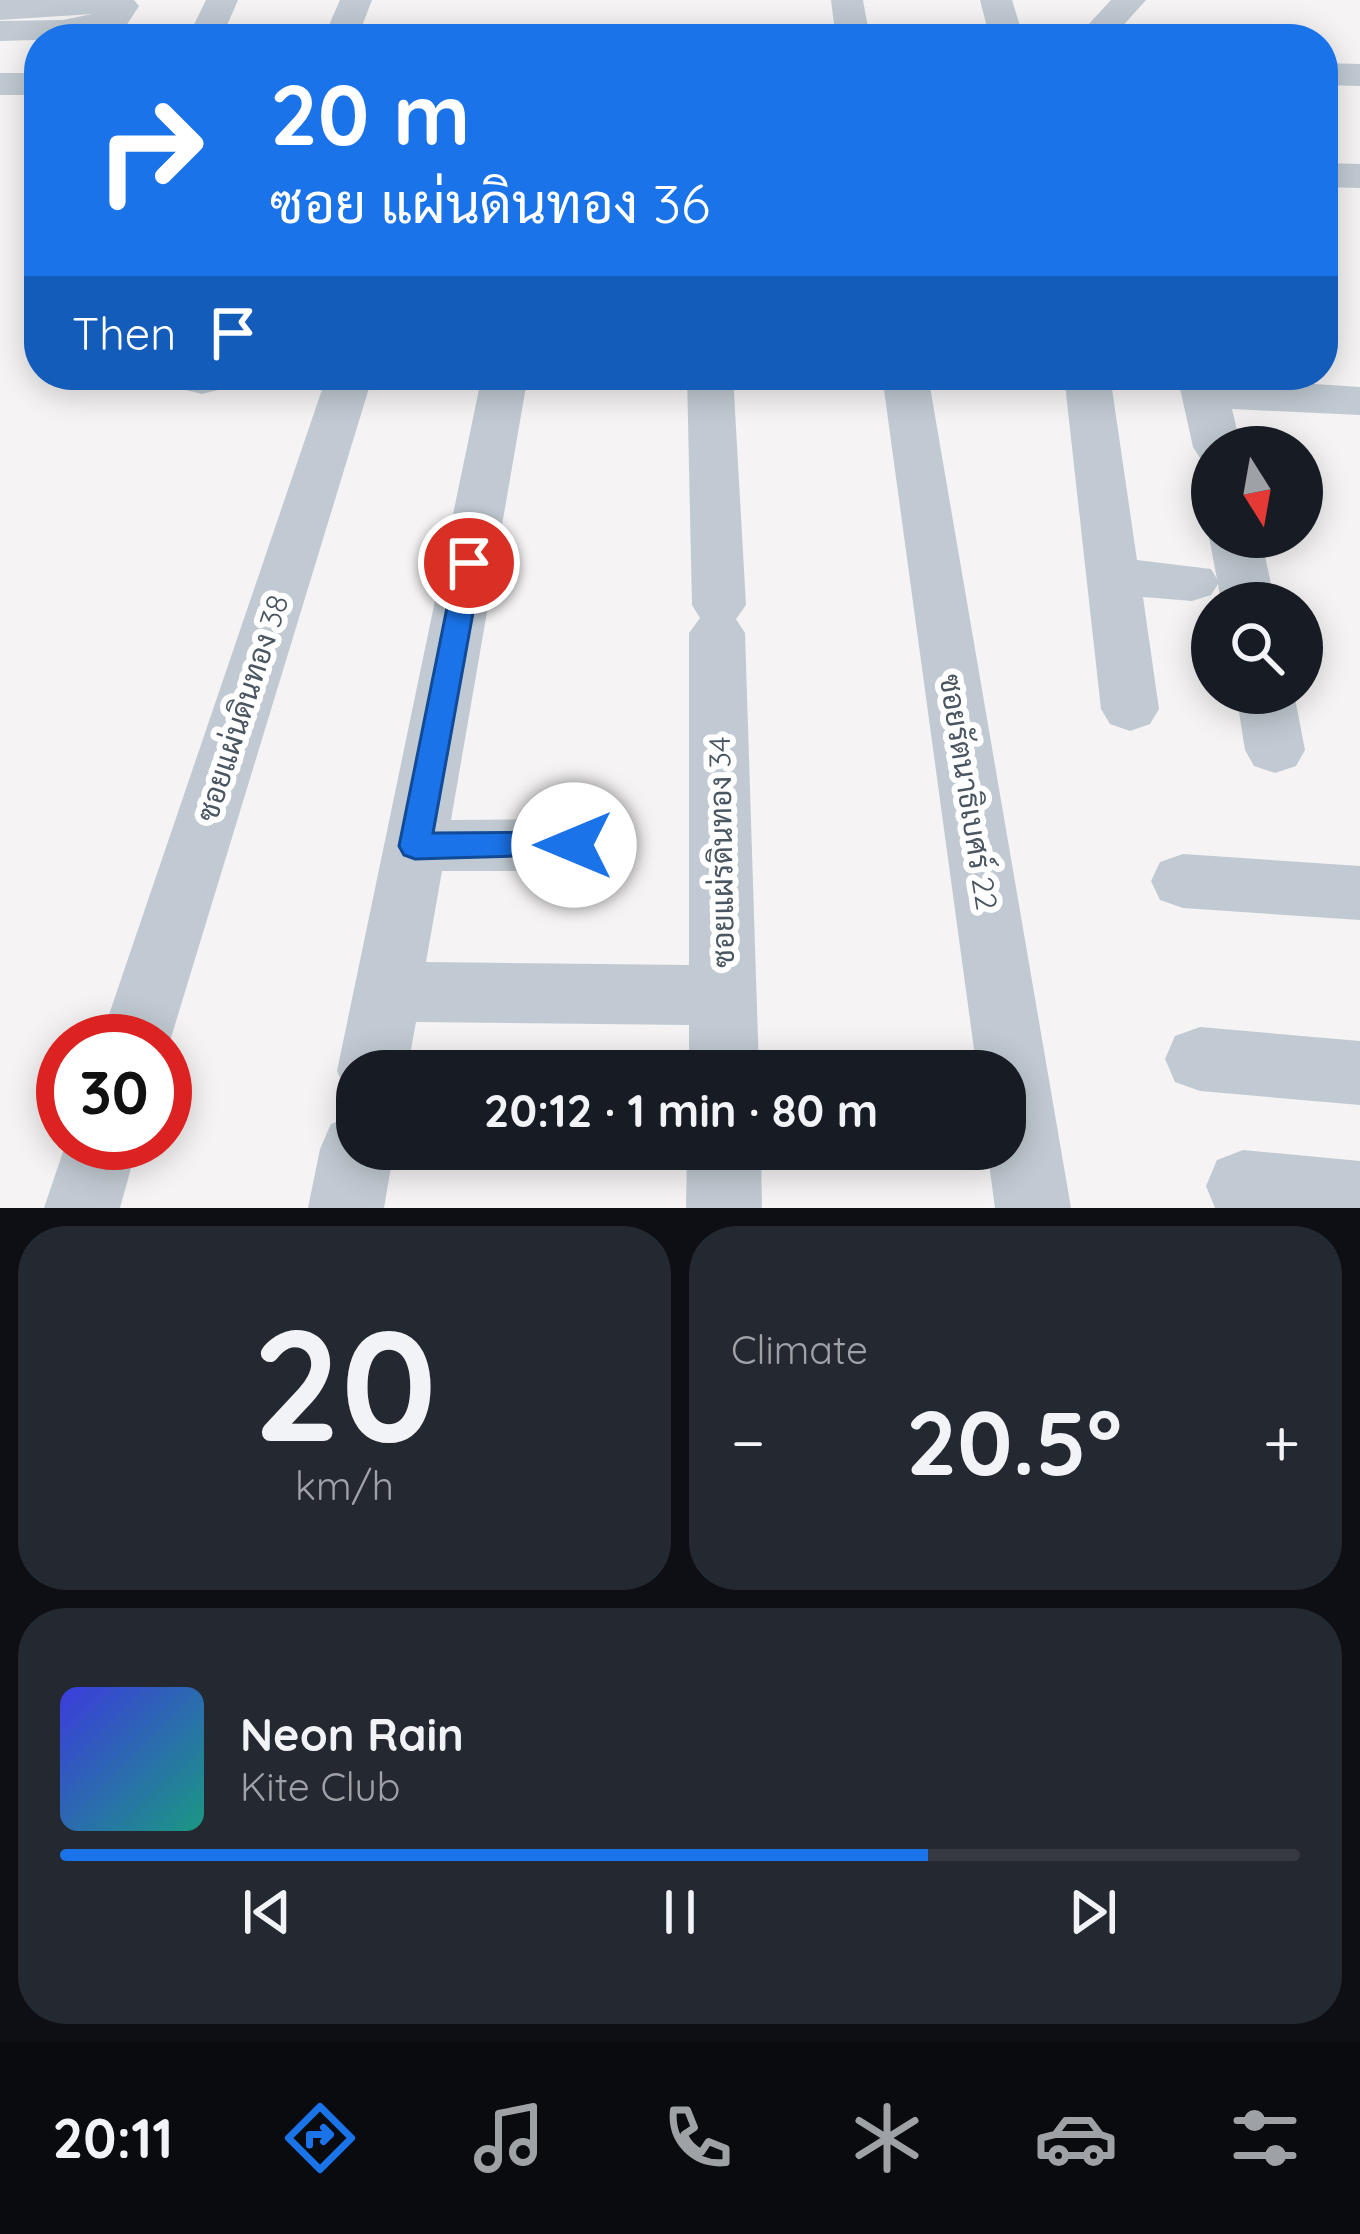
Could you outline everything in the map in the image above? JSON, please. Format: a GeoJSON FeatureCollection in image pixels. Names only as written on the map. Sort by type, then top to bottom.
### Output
{"type":"FeatureCollection","features":[{"type":"Feature","properties":{"kind":"street"},"geometry":{"type":"LineString","coordinates":[[1107,24],[1130,0]]}},
{"type":"Feature","properties":{"kind":"street"},"geometry":{"type":"LineString","coordinates":[[0,10],[43,3],[122,6],[114,19],[91,24]]}},
{"type":"Feature","properties":{"kind":"street","name":"ซอยแผ่นดินทอง 38"},"geometry":{"type":"LineString","coordinates":[[144,1014],[345,390]]}},
{"type":"Feature","properties":{"kind":"street"},"geometry":{"type":"LineString","coordinates":[[376,1050],[502,390]]}},
{"type":"Feature","properties":{"kind":"street","name":"ซอยแผ่รดินทอง 34"},"geometry":{"type":"LineString","coordinates":[[710,390],[724,1050]]}},
{"type":"Feature","properties":{"kind":"street","name":"ซอยรัตนาธิเบศร์ 22"},"geometry":{"type":"LineString","coordinates":[[907,390],[1033,1208]]}},
{"type":"Feature","properties":{"kind":"street"},"geometry":{"type":"LineString","coordinates":[[1089,390],[1130,709]]}},
{"type":"Feature","properties":{"kind":"street"},"geometry":{"type":"LineString","coordinates":[[1204,390],[1212,426]]}},
{"type":"Feature","properties":{"kind":"street"},"geometry":{"type":"LineString","coordinates":[[1252,390],[1360,401]]}},
{"type":"Feature","properties":{"kind":"street"},"geometry":{"type":"LineString","coordinates":[[1113,578],[1192,582]]}},
{"type":"Feature","properties":{"kind":"street"},"geometry":{"type":"LineString","coordinates":[[1269,714],[1275,750]]}},
{"type":"Feature","properties":{"kind":"street"},"geometry":{"type":"LineString","coordinates":[[415,846],[574,845]]}},
{"type":"Feature","properties":{"kind":"street"},"geometry":{"type":"LineString","coordinates":[[1183,881],[1360,893]]}},
{"type":"Feature","properties":{"kind":"street"},"geometry":{"type":"LineString","coordinates":[[387,992],[724,995]]}},
{"type":"Feature","properties":{"kind":"street"},"geometry":{"type":"LineString","coordinates":[[1200,1059],[1360,1073]]}},
{"type":"Feature","properties":{"kind":"street"},"geometry":{"type":"LineString","coordinates":[[82,1208],[94,1170]]}},
{"type":"Feature","properties":{"kind":"street"},"geometry":{"type":"LineString","coordinates":[[346,1208],[353,1170]]}},
{"type":"Feature","properties":{"kind":"street"},"geometry":{"type":"LineString","coordinates":[[724,1170],[724,1208]]}},
{"type":"Feature","properties":{"kind":"street"},"geometry":{"type":"LineString","coordinates":[[1243,1186],[1360,1198]]}},
{"type":"Feature","properties":{"kind":"route"},"geometry":{"type":"LineString","coordinates":[[469,563],[415,846],[574,845]]}}]}
